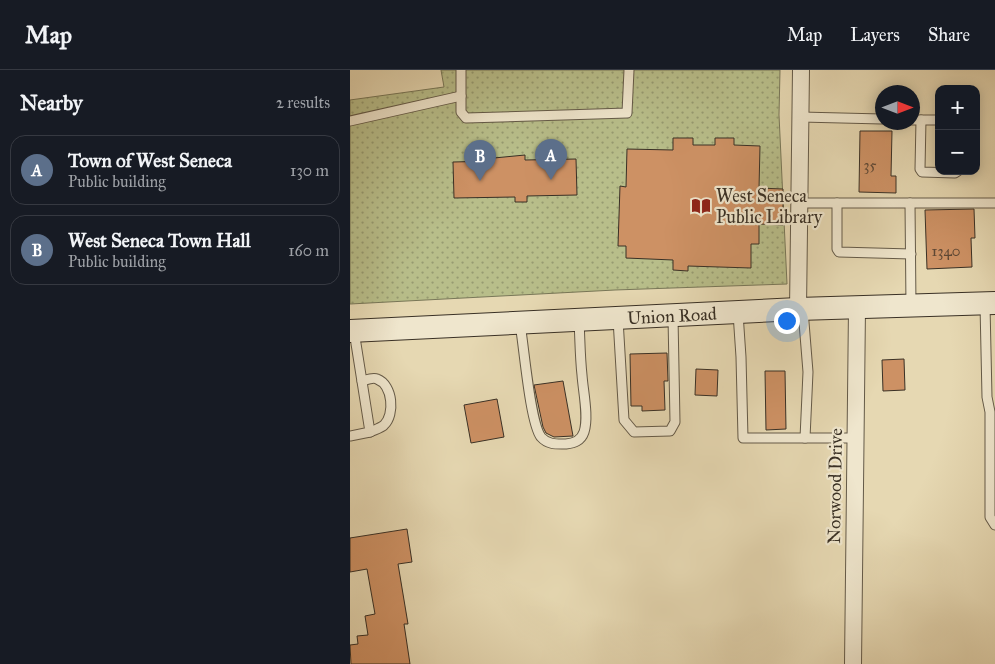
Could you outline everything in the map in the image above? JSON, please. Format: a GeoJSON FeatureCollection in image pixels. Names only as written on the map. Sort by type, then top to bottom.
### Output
{"type":"FeatureCollection","features":[{"type":"Feature","properties":{"kind":"main road","name":"Union Road"},"geometry":{"type":"LineString","coordinates":[[352,331],[801,310],[990,304]]}},
{"type":"Feature","properties":{"kind":"street"},"geometry":{"type":"LineString","coordinates":[[801,70],[801,310]]}},
{"type":"Feature","properties":{"kind":"street","name":"Norwood Drive"},"geometry":{"type":"LineString","coordinates":[[853,664],[857,308]]}},
{"type":"Feature","properties":{"kind":"lane"},"geometry":{"type":"LineString","coordinates":[[461,70],[461,112],[466,118],[627,113],[629,70]]}},
{"type":"Feature","properties":{"kind":"lane"},"geometry":{"type":"LineString","coordinates":[[350,121],[461,96]]}},
{"type":"Feature","properties":{"kind":"lane"},"geometry":{"type":"LineString","coordinates":[[801,117],[875,119]]}},
{"type":"Feature","properties":{"kind":"lane"},"geometry":{"type":"LineString","coordinates":[[920,120],[935,120]]}},
{"type":"Feature","properties":{"kind":"lane"},"geometry":{"type":"LineString","coordinates":[[918,130],[920,169],[922,172],[935,173]]}},
{"type":"Feature","properties":{"kind":"lane"},"geometry":{"type":"LineString","coordinates":[[800,203],[995,203]]}},
{"type":"Feature","properties":{"kind":"lane"},"geometry":{"type":"LineString","coordinates":[[837,203],[837,249],[839,252],[911,254]]}},
{"type":"Feature","properties":{"kind":"lane"},"geometry":{"type":"LineString","coordinates":[[910,203],[911,306]]}},
{"type":"Feature","properties":{"kind":"lane"},"geometry":{"type":"LineString","coordinates":[[990,304],[991,375],[987,397],[990,412],[990,517],[995,525]]}},
{"type":"Feature","properties":{"kind":"lane"},"geometry":{"type":"LineString","coordinates":[[801,310],[808,372],[805,438]]}},
{"type":"Feature","properties":{"kind":"lane"},"geometry":{"type":"LineString","coordinates":[[738,313],[743,438],[856,438]]}},
{"type":"Feature","properties":{"kind":"lane"},"geometry":{"type":"LineString","coordinates":[[618,319],[624,420],[634,432],[670,431],[675,422],[673,317]]}},
{"type":"Feature","properties":{"kind":"lane"},"geometry":{"type":"LineString","coordinates":[[520,324],[537,431],[545,441],[569,444],[577,442],[582,438],[585,431],[579,321]]}},
{"type":"Feature","properties":{"kind":"lane"},"geometry":{"type":"LineString","coordinates":[[352,331],[370,432]]}},
{"type":"Feature","properties":{"kind":"lane"},"geometry":{"type":"LineString","coordinates":[[350,436],[370,432],[384,425],[390,417],[391,403],[388,391],[376,378],[362,381]]}},
{"type":"Feature","properties":{"kind":"green space"},"geometry":{"type":"Polygon","coordinates":[[[441,70],[780,70],[779,115],[787,284],[615,290],[350,304],[350,100],[444,87],[441,70]]]}},
{"type":"Feature","properties":{"kind":"building"},"geometry":{"type":"Polygon","coordinates":[[[860,131],[892,131],[891,176],[896,176],[896,193],[859,192],[860,131]]]}},
{"type":"Feature","properties":{"kind":"building","name":"West Seneca Public Library"},"geometry":{"type":"Polygon","coordinates":[[[673,138],[693,138],[693,145],[715,145],[715,138],[734,138],[734,145],[760,146],[759,188],[783,189],[783,225],[759,224],[759,244],[751,244],[751,268],[688,266],[688,271],[673,270],[673,260],[626,258],[626,246],[618,246],[620,186],[626,187],[627,149],[673,150],[673,138]]]}},
{"type":"Feature","properties":{"kind":"building"},"geometry":{"type":"Polygon","coordinates":[[[525,155],[525,160],[576,159],[577,195],[527,196],[527,202],[515,202],[515,197],[454,198],[453,162],[494,161],[494,158],[525,155]]]}},
{"type":"Feature","properties":{"kind":"building"},"geometry":{"type":"Polygon","coordinates":[[[974,209],[975,238],[971,238],[972,267],[927,269],[925,210],[974,209]]]}},
{"type":"Feature","properties":{"kind":"building"},"geometry":{"type":"Polygon","coordinates":[[[667,353],[668,381],[664,381],[665,410],[642,411],[642,406],[631,406],[630,354],[667,353]]]}},
{"type":"Feature","properties":{"kind":"building"},"geometry":{"type":"Polygon","coordinates":[[[904,359],[905,390],[883,391],[882,360],[904,359]]]}},
{"type":"Feature","properties":{"kind":"building"},"geometry":{"type":"Polygon","coordinates":[[[696,369],[718,370],[717,396],[695,395],[696,369]]]}},
{"type":"Feature","properties":{"kind":"building"},"geometry":{"type":"Polygon","coordinates":[[[765,371],[785,371],[786,429],[766,430],[765,371]]]}},
{"type":"Feature","properties":{"kind":"building"},"geometry":{"type":"Polygon","coordinates":[[[563,381],[573,436],[554,437],[546,433],[543,427],[534,385],[563,381]]]}},
{"type":"Feature","properties":{"kind":"building"},"geometry":{"type":"Polygon","coordinates":[[[497,399],[504,437],[471,443],[464,405],[497,399]]]}},
{"type":"Feature","properties":{"kind":"building"},"geometry":{"type":"Polygon","coordinates":[[[407,529],[412,562],[398,564],[408,624],[404,624],[410,664],[351,664],[350,645],[358,644],[357,636],[368,635],[365,616],[375,614],[367,569],[350,572],[350,538],[407,529]]]}},
{"type":"Feature","properties":{"kind":"place","name":"Town of West Seneca"},"geometry":{"type":"Point","coordinates":[551,180]}},
{"type":"Feature","properties":{"kind":"place","name":"West Seneca Town Hall"},"geometry":{"type":"Point","coordinates":[480,181]}},
{"type":"Feature","properties":{"kind":"place","name":"West Seneca Public Library"},"geometry":{"type":"Point","coordinates":[701,206]}}]}
